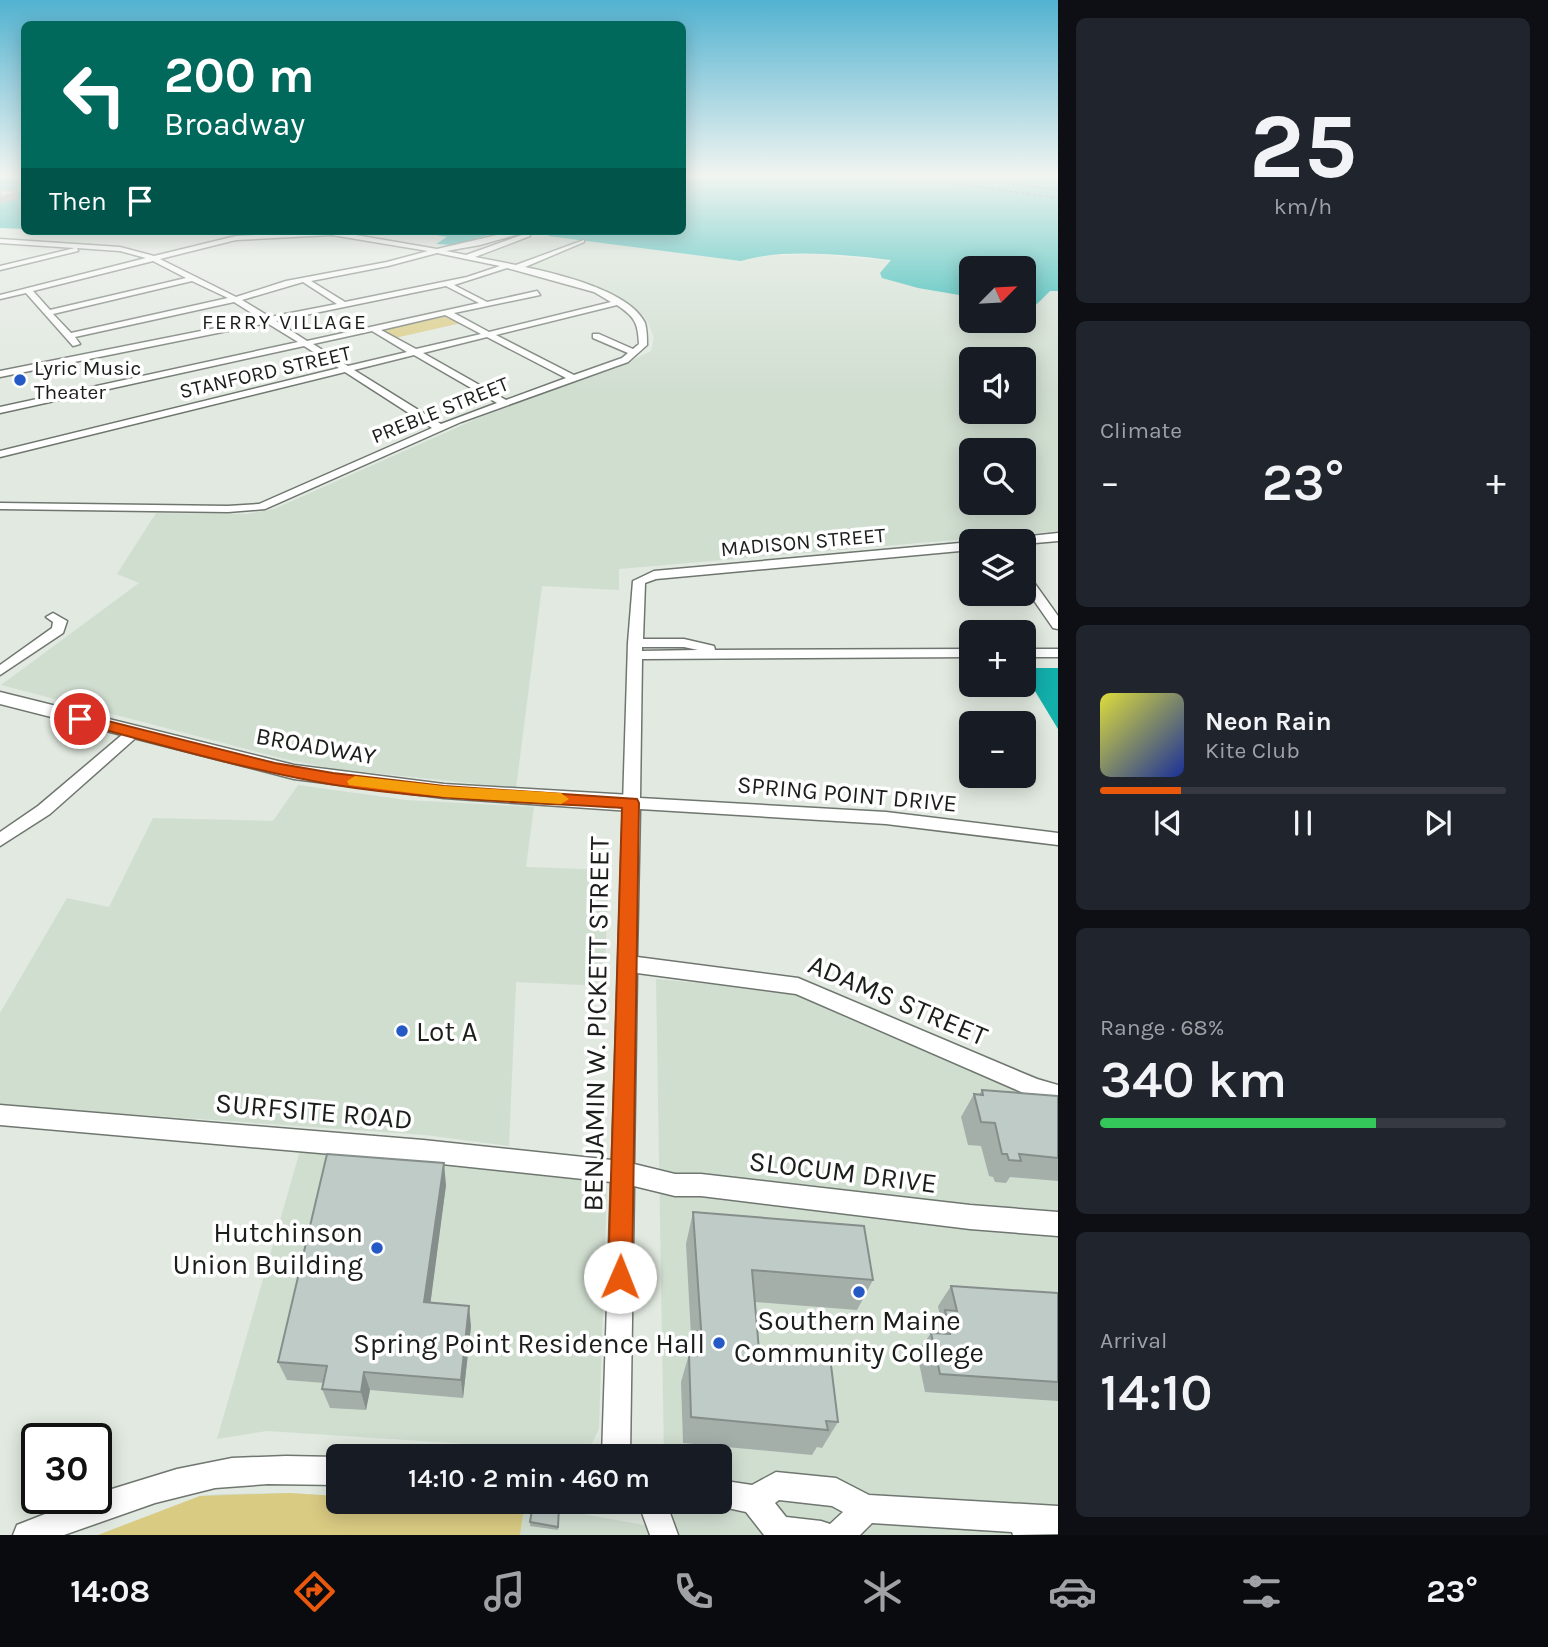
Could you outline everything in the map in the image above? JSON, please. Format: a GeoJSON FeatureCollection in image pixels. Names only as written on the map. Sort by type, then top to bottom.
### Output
{"type":"FeatureCollection","features":[{"type":"Feature","properties":{"kind":"street"},"geometry":{"type":"LineString","coordinates":[[0,268],[76,249]]}},
{"type":"Feature","properties":{"kind":"street"},"geometry":{"type":"LineString","coordinates":[[112,249],[153,258],[236,299],[440,428]]}},
{"type":"Feature","properties":{"kind":"street"},"geometry":{"type":"LineString","coordinates":[[0,298],[193,249]]}},
{"type":"Feature","properties":{"kind":"street"},"geometry":{"type":"LineString","coordinates":[[423,249],[572,281],[620,302],[634,314],[642,326],[644,342],[636,353],[596,336]]}},
{"type":"Feature","properties":{"kind":"street"},"geometry":{"type":"LineString","coordinates":[[70,336],[450,249]]}},
{"type":"Feature","properties":{"kind":"street"},"geometry":{"type":"LineString","coordinates":[[466,258],[491,249]]}},
{"type":"Feature","properties":{"kind":"street"},"geometry":{"type":"LineString","coordinates":[[516,268],[563,249]]}},
{"type":"Feature","properties":{"kind":"street"},"geometry":{"type":"LineString","coordinates":[[0,374],[447,284],[506,266]]}},
{"type":"Feature","properties":{"kind":"street"},"geometry":{"type":"LineString","coordinates":[[50,312],[195,278]]}},
{"type":"Feature","properties":{"kind":"street"},"geometry":{"type":"LineString","coordinates":[[305,280],[344,305]]}},
{"type":"Feature","properties":{"kind":"street"},"geometry":{"type":"LineString","coordinates":[[447,284],[484,303]]}},
{"type":"Feature","properties":{"kind":"street"},"geometry":{"type":"LineString","coordinates":[[29,290],[87,356]]}},
{"type":"Feature","properties":{"kind":"street"},"geometry":{"type":"LineString","coordinates":[[0,410],[537,293]]}},
{"type":"Feature","properties":{"kind":"street","name":"STANFORD STREET"},"geometry":{"type":"LineString","coordinates":[[0,454],[620,302]]}},
{"type":"Feature","properties":{"kind":"street"},"geometry":{"type":"LineString","coordinates":[[445,312],[573,379]]}},
{"type":"Feature","properties":{"kind":"street"},"geometry":{"type":"LineString","coordinates":[[372,328],[505,403]]}},
{"type":"Feature","properties":{"kind":"street","name":"PREBLE STREET"},"geometry":{"type":"LineString","coordinates":[[0,506],[228,509],[261,507],[440,428],[619,362],[636,353]]}},
{"type":"Feature","properties":{"kind":"street"},"geometry":{"type":"LineString","coordinates":[[1036,539],[1058,537]]}},
{"type":"Feature","properties":{"kind":"street","name":"MADISON STREET"},"geometry":{"type":"LineString","coordinates":[[639,581],[654,575],[959,546]]}},
{"type":"Feature","properties":{"kind":"street","name":"BENJAMIN W. PICKETT STREET"},"geometry":{"type":"LineString","coordinates":[[616,1444],[635,649],[639,581]]}},
{"type":"Feature","properties":{"kind":"street"},"geometry":{"type":"LineString","coordinates":[[1036,594],[1058,625]]}},
{"type":"Feature","properties":{"kind":"street"},"geometry":{"type":"LineString","coordinates":[[0,671],[58,630],[60,621],[52,617]]}},
{"type":"Feature","properties":{"kind":"street"},"geometry":{"type":"LineString","coordinates":[[635,649],[721,654],[959,653]]}},
{"type":"Feature","properties":{"kind":"street"},"geometry":{"type":"LineString","coordinates":[[1036,653],[1058,653]]}},
{"type":"Feature","properties":{"kind":"street","name":"BROADWAY"},"geometry":{"type":"LineString","coordinates":[[0,698],[275,769],[333,779],[444,792],[631,803]]}},
{"type":"Feature","properties":{"kind":"street"},"geometry":{"type":"LineString","coordinates":[[0,839],[44,810],[134,732]]}},
{"type":"Feature","properties":{"kind":"street","name":"SPRING POINT DRIVE"},"geometry":{"type":"LineString","coordinates":[[631,803],[886,818],[1058,839]]}},
{"type":"Feature","properties":{"kind":"street","name":"ADAMS STREET"},"geometry":{"type":"LineString","coordinates":[[628,964],[798,986],[1033,1087],[1058,1095]]}},
{"type":"Feature","properties":{"kind":"street","name":"SURFSITE ROAD"},"geometry":{"type":"LineString","coordinates":[[0,1115],[423,1151],[622,1172]]}},
{"type":"Feature","properties":{"kind":"street","name":"SLOCUM DRIVE"},"geometry":{"type":"LineString","coordinates":[[622,1172],[675,1185],[701,1185],[970,1217],[1058,1224]]}},
{"type":"Feature","properties":{"kind":"street"},"geometry":{"type":"LineString","coordinates":[[27,1535],[135,1495],[202,1476],[295,1468],[326,1470]]}},
{"type":"Feature","properties":{"kind":"street"},"geometry":{"type":"LineString","coordinates":[[732,1496],[754,1499],[776,1486],[804,1488],[836,1492],[866,1509],[1024,1526],[1058,1520]]}},
{"type":"Feature","properties":{"kind":"street"},"geometry":{"type":"LineString","coordinates":[[754,1499],[778,1530],[821,1535]]}},
{"type":"Feature","properties":{"kind":"street"},"geometry":{"type":"LineString","coordinates":[[840,1535],[866,1509]]}},
{"type":"Feature","properties":{"kind":"street"},"geometry":{"type":"LineString","coordinates":[[656,1514],[664,1535]]}},
{"type":"Feature","properties":{"kind":"shaded area"},"geometry":{"type":"Polygon","coordinates":[[[502,249],[560,249],[520,265],[479,258],[502,249]]]}},
{"type":"Feature","properties":{"kind":"shaded area"},"geometry":{"type":"Polygon","coordinates":[[[570,249],[646,249],[741,261],[756,256],[816,254],[892,261],[880,273],[882,278],[959,295],[959,333],[1036,333],[1036,304],[1050,291],[1058,291],[1058,531],[1036,533],[1036,529],[959,529],[959,540],[619,569],[619,590],[542,586],[516,788],[335,769],[285,759],[1,685],[139,583],[117,574],[156,513],[247,514],[274,509],[492,412],[617,368],[651,351],[654,338],[642,314],[624,300],[574,279],[525,267],[570,249]]]}},
{"type":"Feature","properties":{"kind":"shaded area"},"geometry":{"type":"Polygon","coordinates":[[[440,315],[461,323],[395,338],[381,331],[381,329],[440,315]]]}},
{"type":"Feature","properties":{"kind":"shaded area"},"geometry":{"type":"Polygon","coordinates":[[[298,785],[406,800],[534,807],[526,867],[609,870],[604,986],[516,982],[509,1146],[425,1135],[0,1105],[0,1013],[67,898],[109,907],[153,818],[273,821],[298,785]]]}},
{"type":"Feature","properties":{"kind":"shaded area","name":"Southern Maine Community College"},"geometry":{"type":"Polygon","coordinates":[[[656,979],[794,992],[870,1006],[1009,1066],[1058,1084],[1058,1535],[98,1535],[200,1496],[223,1494],[326,1495],[326,1514],[582,1514],[656,1527],[658,1514],[732,1514],[732,1444],[664,1444],[656,979]]]}},
{"type":"Feature","properties":{"kind":"shaded area"},"geometry":{"type":"Polygon","coordinates":[[[300,1151],[540,1172],[604,1181],[607,1187],[599,1429],[592,1443],[470,1444],[267,1431],[217,1439],[300,1151]]]}},
{"type":"Feature","properties":{"kind":"shaded area"},"geometry":{"type":"Polygon","coordinates":[[[289,1493],[326,1495],[326,1514],[523,1514],[520,1535],[98,1535],[200,1496],[289,1493]]]}},
{"type":"Feature","properties":{"kind":"water"},"geometry":{"type":"Polygon","coordinates":[[[646,249],[1058,249],[1058,291],[1050,291],[1036,304],[1036,256],[959,256],[959,295],[882,278],[880,273],[891,260],[795,254],[741,261],[646,249]]]}},
{"type":"Feature","properties":{"kind":"water"},"geometry":{"type":"Polygon","coordinates":[[[1036,668],[1058,668],[1058,729],[1036,693],[1036,668]]]}},
{"type":"Feature","properties":{"kind":"building"},"geometry":{"type":"Polygon","coordinates":[[[982,1090],[1058,1096],[1058,1158],[1019,1154],[1021,1161],[1009,1160],[1007,1154],[1002,1154],[995,1123],[981,1122],[974,1094],[983,1095],[982,1090]]]}},
{"type":"Feature","properties":{"kind":"building","name":"Hutchinson Union Building"},"geometry":{"type":"Polygon","coordinates":[[[327,1154],[444,1163],[424,1302],[469,1306],[461,1380],[364,1372],[361,1392],[322,1389],[327,1366],[278,1362],[327,1154]]]}},
{"type":"Feature","properties":{"kind":"building"},"geometry":{"type":"Polygon","coordinates":[[[693,1212],[864,1226],[873,1280],[752,1270],[759,1350],[830,1357],[838,1422],[826,1421],[828,1430],[691,1417],[689,1354],[697,1355],[696,1343],[702,1343],[693,1212]]]}},
{"type":"Feature","properties":{"kind":"building"},"geometry":{"type":"Polygon","coordinates":[[[951,1286],[1058,1293],[1058,1382],[940,1374],[931,1333],[950,1334],[945,1310],[957,1311],[951,1286]]]}},
{"type":"Feature","properties":{"kind":"building"},"geometry":{"type":"Polygon","coordinates":[[[531,1514],[559,1514],[558,1527],[530,1522],[531,1514]]]}},
{"type":"Feature","properties":{"kind":"slow traffic"},"geometry":{"type":"LineString","coordinates":[[355,781],[444,792],[561,799]]}},
{"type":"Feature","properties":{"kind":"place","name":"Lyric Music Theater"},"geometry":{"type":"Point","coordinates":[20,380]}},
{"type":"Feature","properties":{"kind":"place","name":"Lot A"},"geometry":{"type":"Point","coordinates":[402,1031]}},
{"type":"Feature","properties":{"kind":"place","name":"Hutchinson Union Building"},"geometry":{"type":"Point","coordinates":[377,1248]}},
{"type":"Feature","properties":{"kind":"place","name":"Southern Maine Community College"},"geometry":{"type":"Point","coordinates":[859,1292]}},
{"type":"Feature","properties":{"kind":"place","name":"Spring Point Residence Hall"},"geometry":{"type":"Point","coordinates":[719,1343]}},
{"type":"Feature","properties":{"kind":"district","name":"FERRY VILLAGE"},"geometry":{"type":"Point","coordinates":[285,322]}},
{"type":"Feature","properties":{"kind":"route"},"geometry":{"type":"LineString","coordinates":[[80,719],[275,769],[333,779],[444,792],[631,803],[620,1277]]}}]}
